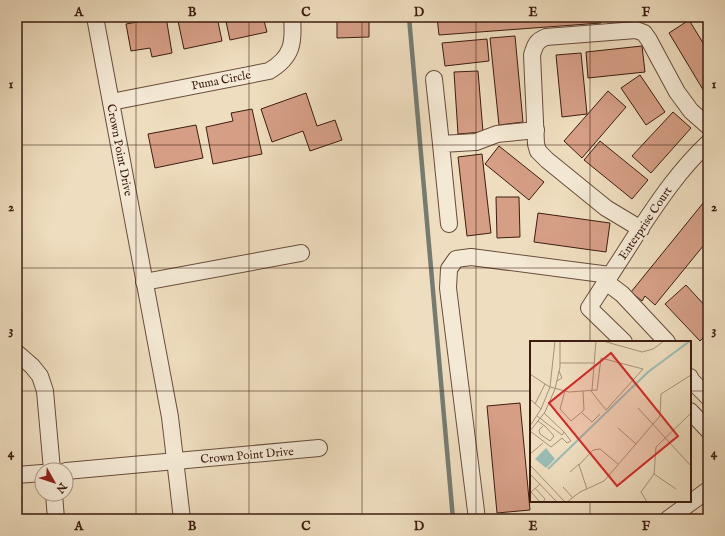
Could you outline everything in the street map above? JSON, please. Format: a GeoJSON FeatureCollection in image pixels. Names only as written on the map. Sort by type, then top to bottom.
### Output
{"type":"FeatureCollection","features":[{"type":"Feature","properties":{"kind":"street","name":"Crown Point Drive"},"geometry":{"type":"LineString","coordinates":[[95,17],[170,418],[182,519]]}},
{"type":"Feature","properties":{"kind":"street","name":"Puma Circle"},"geometry":{"type":"LineString","coordinates":[[111,102],[269,70],[276,67],[284,59],[292,45],[292,17]]}},
{"type":"Feature","properties":{"kind":"street"},"geometry":{"type":"LineString","coordinates":[[641,228],[606,208],[538,151],[536,144],[532,55],[538,41],[546,37],[636,30],[644,33],[677,92],[691,111],[708,126]]}},
{"type":"Feature","properties":{"kind":"street"},"geometry":{"type":"LineString","coordinates":[[434,79],[449,224]]}},
{"type":"Feature","properties":{"kind":"street"},"geometry":{"type":"LineString","coordinates":[[441,144],[476,142],[496,134],[536,130]]}},
{"type":"Feature","properties":{"kind":"street","name":"Enterprise Court"},"geometry":{"type":"LineString","coordinates":[[623,341],[589,308],[655,206],[680,172],[708,143]]}},
{"type":"Feature","properties":{"kind":"street"},"geometry":{"type":"LineString","coordinates":[[144,282],[301,252]]}},
{"type":"Feature","properties":{"kind":"street"},"geometry":{"type":"LineString","coordinates":[[477,519],[448,288],[448,269],[456,259],[472,257],[608,278],[666,341]]}},
{"type":"Feature","properties":{"kind":"street"},"geometry":{"type":"LineString","coordinates":[[17,353],[32,366],[40,376],[44,391],[51,462]]}},
{"type":"Feature","properties":{"kind":"street"},"geometry":{"type":"LineString","coordinates":[[691,380],[708,396]]}},
{"type":"Feature","properties":{"kind":"street"},"geometry":{"type":"LineString","coordinates":[[691,412],[708,430]]}},
{"type":"Feature","properties":{"kind":"street","name":"Crown Point Drive"},"geometry":{"type":"LineString","coordinates":[[175,462],[319,448]]}},
{"type":"Feature","properties":{"kind":"street"},"geometry":{"type":"LineString","coordinates":[[74,469],[175,462]]}},
{"type":"Feature","properties":{"kind":"street"},"geometry":{"type":"LineString","coordinates":[[17,475],[34,474]]}},
{"type":"Feature","properties":{"kind":"street"},"geometry":{"type":"LineString","coordinates":[[668,519],[708,490]]}},
{"type":"Feature","properties":{"kind":"street"},"geometry":{"type":"LineString","coordinates":[[55,502],[56,519]]}},
{"type":"Feature","properties":{"kind":"building"},"geometry":{"type":"Polygon","coordinates":[[[166,17],[172,53],[152,57],[150,48],[131,51],[126,24],[166,17]]]}},
{"type":"Feature","properties":{"kind":"building"},"geometry":{"type":"Polygon","coordinates":[[[195,17],[217,17],[222,41],[184,49],[178,21],[195,17]]]}},
{"type":"Feature","properties":{"kind":"building"},"geometry":{"type":"Polygon","coordinates":[[[225,17],[263,17],[267,32],[230,40],[225,17]]]}},
{"type":"Feature","properties":{"kind":"building"},"geometry":{"type":"Polygon","coordinates":[[[337,17],[369,17],[369,37],[337,38],[337,17]]]}},
{"type":"Feature","properties":{"kind":"building"},"geometry":{"type":"Polygon","coordinates":[[[437,17],[600,17],[601,23],[439,35],[437,17]]]}},
{"type":"Feature","properties":{"kind":"building"},"geometry":{"type":"Polygon","coordinates":[[[689,20],[708,51],[708,98],[669,33],[689,20]]]}},
{"type":"Feature","properties":{"kind":"building"},"geometry":{"type":"Polygon","coordinates":[[[515,36],[523,122],[499,125],[490,38],[515,36]]]}},
{"type":"Feature","properties":{"kind":"building"},"geometry":{"type":"Polygon","coordinates":[[[487,39],[489,61],[445,66],[442,43],[487,39]]]}},
{"type":"Feature","properties":{"kind":"building"},"geometry":{"type":"Polygon","coordinates":[[[642,46],[645,72],[588,78],[586,52],[642,46]]]}},
{"type":"Feature","properties":{"kind":"building"},"geometry":{"type":"Polygon","coordinates":[[[581,53],[587,114],[562,117],[556,55],[581,53]]]}},
{"type":"Feature","properties":{"kind":"building"},"geometry":{"type":"Polygon","coordinates":[[[478,71],[483,132],[458,134],[454,72],[478,71]]]}},
{"type":"Feature","properties":{"kind":"building"},"geometry":{"type":"Polygon","coordinates":[[[640,75],[665,112],[646,125],[621,88],[640,75]]]}},
{"type":"Feature","properties":{"kind":"building"},"geometry":{"type":"Polygon","coordinates":[[[608,91],[626,107],[582,158],[564,141],[608,91]]]}},
{"type":"Feature","properties":{"kind":"building"},"geometry":{"type":"Polygon","coordinates":[[[306,93],[317,126],[335,120],[342,140],[310,151],[303,131],[272,142],[261,109],[306,93]]]}},
{"type":"Feature","properties":{"kind":"building"},"geometry":{"type":"Polygon","coordinates":[[[252,109],[262,154],[213,164],[206,127],[233,121],[231,113],[252,109]]]}},
{"type":"Feature","properties":{"kind":"building"},"geometry":{"type":"Polygon","coordinates":[[[673,112],[691,128],[651,173],[632,156],[673,112]]]}},
{"type":"Feature","properties":{"kind":"building"},"geometry":{"type":"Polygon","coordinates":[[[196,125],[203,158],[155,168],[148,134],[196,125]]]}},
{"type":"Feature","properties":{"kind":"building"},"geometry":{"type":"Polygon","coordinates":[[[600,141],[648,180],[632,199],[584,160],[600,141]]]}},
{"type":"Feature","properties":{"kind":"building"},"geometry":{"type":"Polygon","coordinates":[[[499,146],[544,182],[529,200],[485,164],[499,146]]]}},
{"type":"Feature","properties":{"kind":"building"},"geometry":{"type":"Polygon","coordinates":[[[482,154],[491,233],[467,236],[458,157],[482,154]]]}},
{"type":"Feature","properties":{"kind":"building"},"geometry":{"type":"Polygon","coordinates":[[[496,197],[519,197],[520,237],[497,238],[496,197]]]}},
{"type":"Feature","properties":{"kind":"building"},"geometry":{"type":"Polygon","coordinates":[[[708,197],[708,240],[655,305],[645,296],[642,301],[631,292],[708,197]]]}},
{"type":"Feature","properties":{"kind":"building"},"geometry":{"type":"Polygon","coordinates":[[[538,213],[610,223],[606,252],[534,242],[538,213]]]}},
{"type":"Feature","properties":{"kind":"building"},"geometry":{"type":"Polygon","coordinates":[[[686,285],[708,309],[708,333],[700,341],[665,304],[686,285]]]}},
{"type":"Feature","properties":{"kind":"building"},"geometry":{"type":"Polygon","coordinates":[[[520,403],[530,510],[497,513],[487,406],[520,403]]]}},
{"type":"Feature","properties":{"kind":"waterway"},"geometry":{"type":"LineString","coordinates":[[409,17],[453,519]]}}]}
